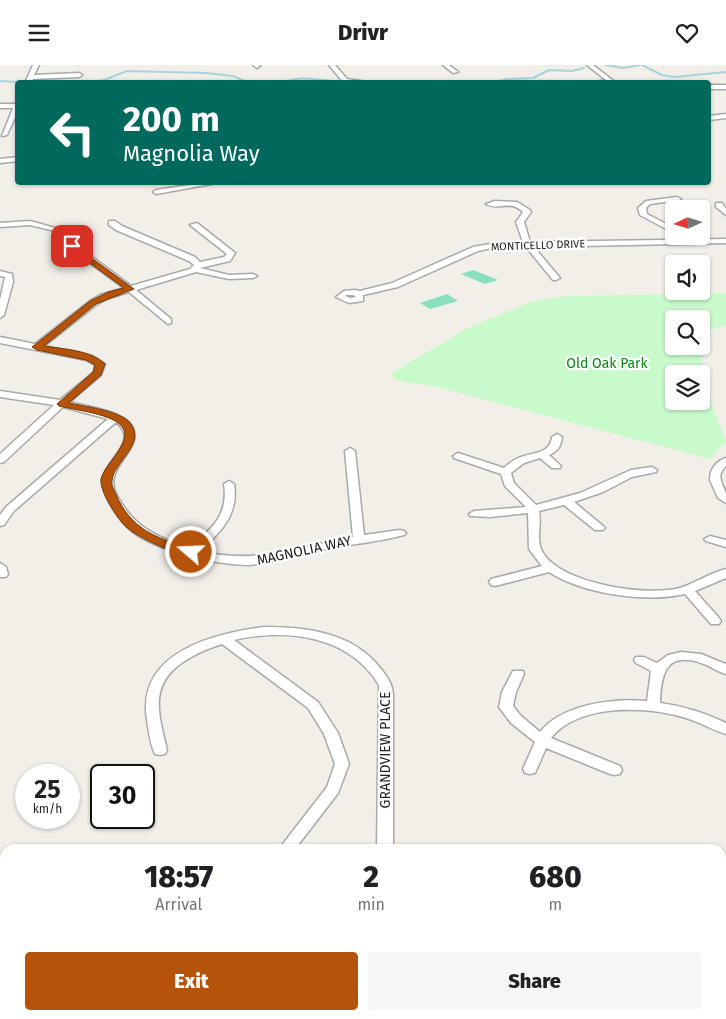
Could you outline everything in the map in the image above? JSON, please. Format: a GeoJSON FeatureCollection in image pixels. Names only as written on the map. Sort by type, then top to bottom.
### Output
{"type":"FeatureCollection","features":[{"type":"Feature","properties":{"kind":"street"},"geometry":{"type":"LineString","coordinates":[[29,80],[36,65]]}},
{"type":"Feature","properties":{"kind":"street"},"geometry":{"type":"LineString","coordinates":[[332,65],[345,80]]}},
{"type":"Feature","properties":{"kind":"street"},"geometry":{"type":"LineString","coordinates":[[446,65],[455,73]]}},
{"type":"Feature","properties":{"kind":"street"},"geometry":{"type":"LineString","coordinates":[[590,65],[610,80]]}},
{"type":"Feature","properties":{"kind":"street"},"geometry":{"type":"LineString","coordinates":[[29,80],[79,75]]}},
{"type":"Feature","properties":{"kind":"street"},"geometry":{"type":"LineString","coordinates":[[711,87],[726,87]]}},
{"type":"Feature","properties":{"kind":"street"},"geometry":{"type":"LineString","coordinates":[[0,106],[15,104]]}},
{"type":"Feature","properties":{"kind":"street"},"geometry":{"type":"LineString","coordinates":[[711,118],[726,116]]}},
{"type":"Feature","properties":{"kind":"street"},"geometry":{"type":"LineString","coordinates":[[4,135],[14,118]]}},
{"type":"Feature","properties":{"kind":"street"},"geometry":{"type":"LineString","coordinates":[[0,161],[15,159]]}},
{"type":"Feature","properties":{"kind":"street"},"geometry":{"type":"LineString","coordinates":[[156,192],[201,185]]}},
{"type":"Feature","properties":{"kind":"street"},"geometry":{"type":"LineString","coordinates":[[667,200],[677,199]]}},
{"type":"Feature","properties":{"kind":"street"},"geometry":{"type":"LineString","coordinates":[[665,200],[648,202],[642,208],[644,215],[665,226]]}},
{"type":"Feature","properties":{"kind":"street"},"geometry":{"type":"LineString","coordinates":[[490,204],[515,203],[528,211],[520,222],[527,243],[556,278]]}},
{"type":"Feature","properties":{"kind":"street"},"geometry":{"type":"LineString","coordinates":[[719,205],[726,213]]}},
{"type":"Feature","properties":{"kind":"street"},"geometry":{"type":"LineString","coordinates":[[0,225],[30,223],[55,229]]}},
{"type":"Feature","properties":{"kind":"street"},"geometry":{"type":"LineString","coordinates":[[112,223],[119,229],[192,259],[196,267],[229,277],[252,276]]}},
{"type":"Feature","properties":{"kind":"street"},"geometry":{"type":"LineString","coordinates":[[37,347],[93,303],[111,294],[227,259],[231,253],[194,225]]}},
{"type":"Feature","properties":{"kind":"street","name":"MONTICELLO DRIVE"},"geometry":{"type":"LineString","coordinates":[[359,294],[395,285],[476,249],[496,245],[665,239]]}},
{"type":"Feature","properties":{"kind":"street","name":"MONTICELLO DRIVE"},"geometry":{"type":"LineString","coordinates":[[710,240],[726,241]]}},
{"type":"Feature","properties":{"kind":"street"},"geometry":{"type":"LineString","coordinates":[[72,246],[130,289],[168,321]]}},
{"type":"Feature","properties":{"kind":"street"},"geometry":{"type":"LineString","coordinates":[[0,273],[9,276],[0,315]]}},
{"type":"Feature","properties":{"kind":"street"},"geometry":{"type":"LineString","coordinates":[[0,340],[89,358],[100,364],[98,373],[42,420],[0,460]]}},
{"type":"Feature","properties":{"kind":"street"},"geometry":{"type":"LineString","coordinates":[[0,395],[62,404],[116,417]]}},
{"type":"Feature","properties":{"kind":"street"},"geometry":{"type":"LineString","coordinates":[[0,523],[10,509],[116,417]]}},
{"type":"Feature","properties":{"kind":"street","name":"MAGNOLIA WAY"},"geometry":{"type":"LineString","coordinates":[[116,417],[126,424],[130,432],[120,458],[106,480],[107,486],[120,513],[129,524],[162,543],[221,560],[248,561],[277,558],[360,538],[400,533]]}},
{"type":"Feature","properties":{"kind":"street"},"geometry":{"type":"LineString","coordinates":[[506,471],[516,463],[553,450],[557,443],[557,437]]}},
{"type":"Feature","properties":{"kind":"street"},"geometry":{"type":"LineString","coordinates":[[350,451],[360,538]]}},
{"type":"Feature","properties":{"kind":"street"},"geometry":{"type":"LineString","coordinates":[[543,455],[556,466]]}},
{"type":"Feature","properties":{"kind":"street"},"geometry":{"type":"LineString","coordinates":[[458,456],[506,471]]}},
{"type":"Feature","properties":{"kind":"street"},"geometry":{"type":"LineString","coordinates":[[726,461],[717,470],[714,477],[714,483],[718,491],[726,500]]}},
{"type":"Feature","properties":{"kind":"street"},"geometry":{"type":"LineString","coordinates":[[506,471],[508,484],[526,500],[533,511],[534,544],[538,555],[550,568],[579,582],[609,591],[657,593],[686,589],[725,574]]}},
{"type":"Feature","properties":{"kind":"street"},"geometry":{"type":"LineString","coordinates":[[474,513],[497,515],[533,511],[568,502],[604,488],[628,474],[652,471]]}},
{"type":"Feature","properties":{"kind":"street"},"geometry":{"type":"LineString","coordinates":[[191,552],[206,540],[225,517],[231,503],[232,493],[228,484]]}},
{"type":"Feature","properties":{"kind":"street"},"geometry":{"type":"LineString","coordinates":[[568,502],[599,528]]}},
{"type":"Feature","properties":{"kind":"street"},"geometry":{"type":"LineString","coordinates":[[710,539],[726,545]]}},
{"type":"Feature","properties":{"kind":"street"},"geometry":{"type":"LineString","coordinates":[[495,582],[550,568]]}},
{"type":"Feature","properties":{"kind":"street"},"geometry":{"type":"LineString","coordinates":[[686,589],[715,621]]}},
{"type":"Feature","properties":{"kind":"street","name":"GRANDVIEW PLACE"},"geometry":{"type":"LineString","coordinates":[[160,750],[151,707],[156,683],[174,663],[193,650],[223,638],[258,631],[291,630],[322,636],[350,647],[372,665],[385,683],[387,751],[384,844]]}},
{"type":"Feature","properties":{"kind":"street"},"geometry":{"type":"LineString","coordinates":[[223,638],[313,705],[332,733],[342,765],[333,789],[290,844]]}},
{"type":"Feature","properties":{"kind":"street"},"geometry":{"type":"LineString","coordinates":[[653,706],[654,687],[658,670],[672,659],[688,656],[710,660],[726,670]]}},
{"type":"Feature","properties":{"kind":"street"},"geometry":{"type":"LineString","coordinates":[[640,660],[658,670]]}},
{"type":"Feature","properties":{"kind":"street"},"geometry":{"type":"LineString","coordinates":[[518,674],[509,692],[506,707],[514,719],[542,741],[615,769]]}},
{"type":"Feature","properties":{"kind":"street"},"geometry":{"type":"LineString","coordinates":[[530,769],[542,741],[552,727],[574,715],[592,709],[617,705],[653,706],[687,713],[726,729]]}},
{"type":"Feature","properties":{"kind":"green space"},"geometry":{"type":"Polygon","coordinates":[[[473,270],[498,280],[485,284],[461,274],[473,270]]]}},
{"type":"Feature","properties":{"kind":"green space","name":"Old Oak Park"},"geometry":{"type":"Polygon","coordinates":[[[710,293],[726,293],[726,326],[710,330],[710,310],[665,310],[665,355],[702,355],[702,365],[665,365],[665,410],[710,410],[710,399],[726,442],[710,459],[437,387],[395,380],[392,373],[468,328],[533,301],[569,296],[665,294],[665,300],[710,300],[710,293]]]}},
{"type":"Feature","properties":{"kind":"green space"},"geometry":{"type":"Polygon","coordinates":[[[447,294],[458,301],[430,309],[420,303],[447,294]]]}},
{"type":"Feature","properties":{"kind":"waterway"},"geometry":{"type":"LineString","coordinates":[[606,65],[623,68],[640,65]]}},
{"type":"Feature","properties":{"kind":"waterway"},"geometry":{"type":"LineString","coordinates":[[642,65],[662,75],[674,77],[726,72]]}},
{"type":"Feature","properties":{"kind":"waterway"},"geometry":{"type":"LineString","coordinates":[[503,80],[533,78],[549,70],[572,71],[584,68]]}},
{"type":"Feature","properties":{"kind":"waterway"},"geometry":{"type":"LineString","coordinates":[[104,80],[127,71],[206,73],[233,76],[242,80]]}},
{"type":"Feature","properties":{"kind":"waterway"},"geometry":{"type":"LineString","coordinates":[[289,80],[302,78],[325,80]]}},
{"type":"Feature","properties":{"kind":"waterway"},"geometry":{"type":"LineString","coordinates":[[0,81],[15,82]]}},
{"type":"Feature","properties":{"kind":"route"},"geometry":{"type":"LineString","coordinates":[[72,246],[130,289],[103,297],[93,303],[37,347],[89,358],[96,360],[100,364],[98,373],[62,404],[104,413],[116,417],[126,424],[130,432],[128,441],[106,480],[120,513],[129,524],[143,533],[162,543],[191,552]]}}]}
